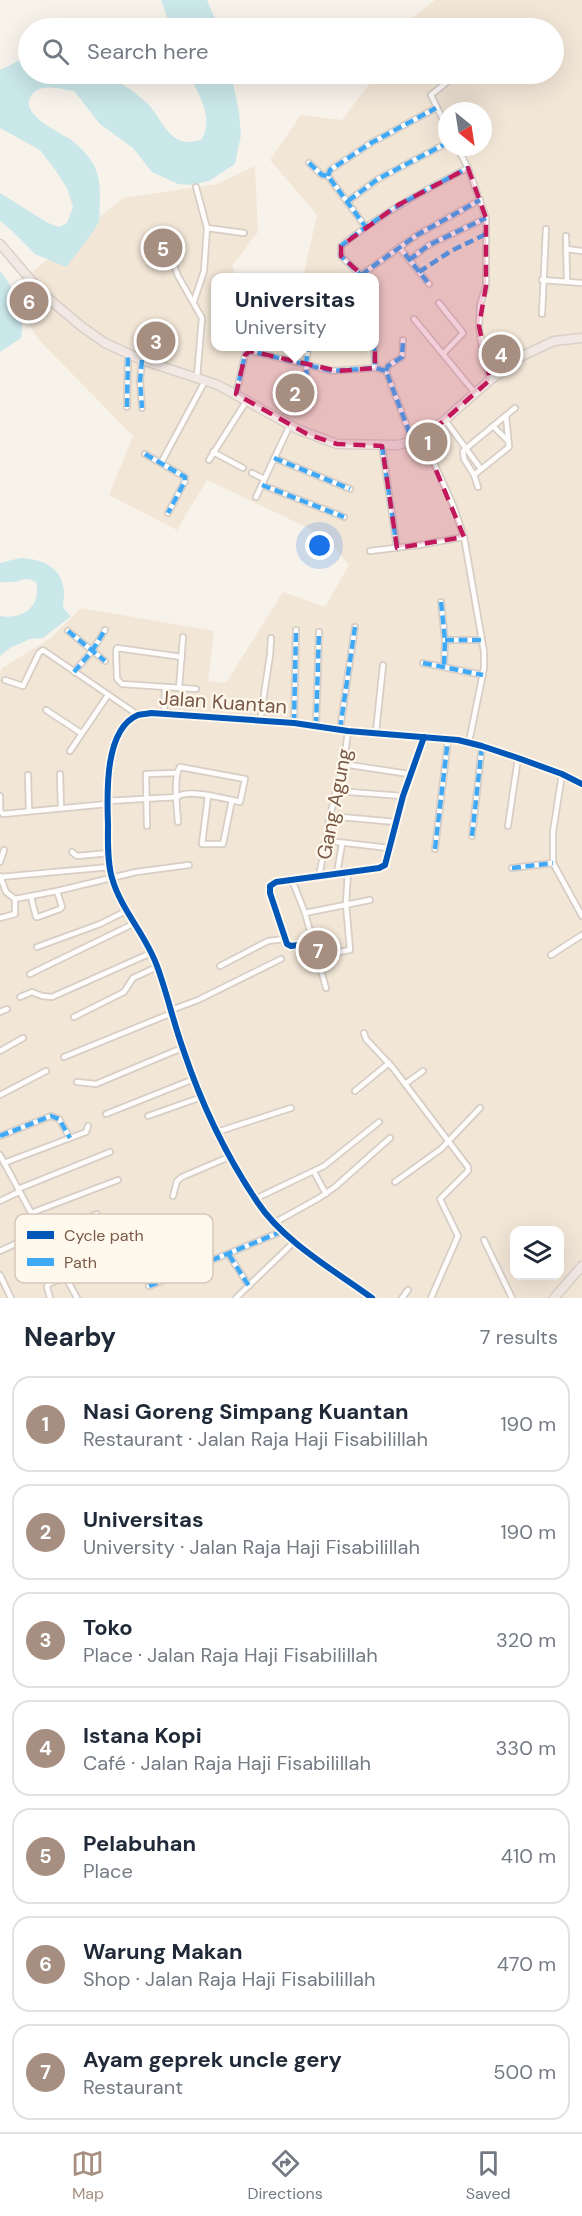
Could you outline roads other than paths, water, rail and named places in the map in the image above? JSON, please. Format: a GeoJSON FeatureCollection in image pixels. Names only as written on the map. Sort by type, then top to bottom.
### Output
{"type":"FeatureCollection","features":[{"type":"Feature","properties":{"kind":"highway"},"geometry":{"type":"LineString","coordinates":[[0,244],[50,300],[97,337],[142,360],[201,378],[236,394],[307,434],[337,444],[382,446],[423,439],[490,380],[538,348],[554,341],[582,338]]}},
{"type":"Feature","properties":{"kind":"highway"},"geometry":{"type":"LineString","coordinates":[[554,1298],[582,1266]]}},
{"type":"Feature","properties":{"kind":"highway"},"geometry":{"type":"LineString","coordinates":[[561,1298],[582,1275]]}},
{"type":"Feature","properties":{"kind":"street"},"geometry":{"type":"LineString","coordinates":[[438,112],[432,93],[444,84]]}},
{"type":"Feature","properties":{"kind":"street"},"geometry":{"type":"LineString","coordinates":[[328,176],[330,170],[371,144],[436,108]]}},
{"type":"Feature","properties":{"kind":"street"},"geometry":{"type":"LineString","coordinates":[[348,201],[378,179],[438,148]]}},
{"type":"Feature","properties":{"kind":"street"},"geometry":{"type":"LineString","coordinates":[[462,156],[486,218],[485,288],[480,305],[479,326],[490,380]]}},
{"type":"Feature","properties":{"kind":"street"},"geometry":{"type":"LineString","coordinates":[[309,163],[324,176],[328,176],[365,226]]}},
{"type":"Feature","properties":{"kind":"street"},"geometry":{"type":"LineString","coordinates":[[360,273],[342,258],[339,249],[365,226],[398,205],[468,168]]}},
{"type":"Feature","properties":{"kind":"street"},"geometry":{"type":"LineString","coordinates":[[194,301],[204,271],[207,228],[196,187]]}},
{"type":"Feature","properties":{"kind":"street"},"geometry":{"type":"LineString","coordinates":[[367,273],[399,247],[440,221],[480,200]]}},
{"type":"Feature","properties":{"kind":"street"},"geometry":{"type":"LineString","coordinates":[[410,260],[429,245],[486,218]]}},
{"type":"Feature","properties":{"kind":"street"},"geometry":{"type":"LineString","coordinates":[[207,228],[244,233]]}},
{"type":"Feature","properties":{"kind":"street"},"geometry":{"type":"LineString","coordinates":[[542,314],[546,229]]}},
{"type":"Feature","properties":{"kind":"street"},"geometry":{"type":"LineString","coordinates":[[566,236],[567,282]]}},
{"type":"Feature","properties":{"kind":"street"},"geometry":{"type":"LineString","coordinates":[[161,463],[201,378],[202,321],[194,301],[178,276],[164,237]]}},
{"type":"Feature","properties":{"kind":"street"},"geometry":{"type":"LineString","coordinates":[[399,247],[429,284]]}},
{"type":"Feature","properties":{"kind":"street"},"geometry":{"type":"LineString","coordinates":[[566,249],[582,251]]}},
{"type":"Feature","properties":{"kind":"street"},"geometry":{"type":"LineString","coordinates":[[542,280],[582,283]]}},
{"type":"Feature","properties":{"kind":"street"},"geometry":{"type":"LineString","coordinates":[[439,303],[463,333],[443,354]]}},
{"type":"Feature","properties":{"kind":"street"},"geometry":{"type":"LineString","coordinates":[[414,319],[475,393]]}},
{"type":"Feature","properties":{"kind":"street"},"geometry":{"type":"LineString","coordinates":[[403,340],[402,357],[388,366],[387,371],[413,442]]}},
{"type":"Feature","properties":{"kind":"street"},"geometry":{"type":"LineString","coordinates":[[236,394],[245,355],[248,351],[338,371],[375,368],[387,371]]}},
{"type":"Feature","properties":{"kind":"street"},"geometry":{"type":"LineString","coordinates":[[307,351],[308,392]]}},
{"type":"Feature","properties":{"kind":"street"},"geometry":{"type":"LineString","coordinates":[[375,351],[375,368]]}},
{"type":"Feature","properties":{"kind":"street"},"geometry":{"type":"LineString","coordinates":[[127,407],[128,354]]}},
{"type":"Feature","properties":{"kind":"street"},"geometry":{"type":"LineString","coordinates":[[142,360],[140,381],[142,408]]}},
{"type":"Feature","properties":{"kind":"street"},"geometry":{"type":"LineString","coordinates":[[209,460],[247,400]]}},
{"type":"Feature","properties":{"kind":"street"},"geometry":{"type":"LineString","coordinates":[[478,487],[464,459],[465,448],[515,408]]}},
{"type":"Feature","properties":{"kind":"street"},"geometry":{"type":"LineString","coordinates":[[474,475],[506,451],[510,442],[506,416]]}},
{"type":"Feature","properties":{"kind":"street"},"geometry":{"type":"LineString","coordinates":[[445,420],[481,470]]}},
{"type":"Feature","properties":{"kind":"street"},"geometry":{"type":"LineString","coordinates":[[256,497],[290,425]]}},
{"type":"Feature","properties":{"kind":"street"},"geometry":{"type":"LineString","coordinates":[[493,426],[510,442]]}},
{"type":"Feature","properties":{"kind":"street"},"geometry":{"type":"LineString","coordinates":[[423,439],[453,505],[464,537],[484,652],[483,675],[469,742]]}},
{"type":"Feature","properties":{"kind":"street"},"geometry":{"type":"LineString","coordinates":[[382,446],[397,548]]}},
{"type":"Feature","properties":{"kind":"street"},"geometry":{"type":"LineString","coordinates":[[213,452],[243,468]]}},
{"type":"Feature","properties":{"kind":"street"},"geometry":{"type":"LineString","coordinates":[[145,454],[183,475],[186,480],[168,513]]}},
{"type":"Feature","properties":{"kind":"street"},"geometry":{"type":"LineString","coordinates":[[274,458],[351,489]]}},
{"type":"Feature","properties":{"kind":"street"},"geometry":{"type":"LineString","coordinates":[[252,473],[263,482],[344,517]]}},
{"type":"Feature","properties":{"kind":"street"},"geometry":{"type":"LineString","coordinates":[[370,551],[464,537]]}},
{"type":"Feature","properties":{"kind":"street"},"geometry":{"type":"LineString","coordinates":[[441,602],[445,640],[444,667]]}},
{"type":"Feature","properties":{"kind":"street","name":"Gang Agung"},"geometry":{"type":"LineString","coordinates":[[319,877],[330,816],[343,764],[344,730],[355,627]]}},
{"type":"Feature","properties":{"kind":"street"},"geometry":{"type":"LineString","coordinates":[[74,672],[92,651],[105,630]]}},
{"type":"Feature","properties":{"kind":"street"},"geometry":{"type":"LineString","coordinates":[[294,723],[296,630]]}},
{"type":"Feature","properties":{"kind":"street"},"geometry":{"type":"LineString","coordinates":[[68,631],[105,661]]}},
{"type":"Feature","properties":{"kind":"street"},"geometry":{"type":"LineString","coordinates":[[316,726],[319,633]]}},
{"type":"Feature","properties":{"kind":"street"},"geometry":{"type":"LineString","coordinates":[[179,688],[183,637]]}},
{"type":"Feature","properties":{"kind":"street"},"geometry":{"type":"LineString","coordinates":[[260,721],[271,638]]}},
{"type":"Feature","properties":{"kind":"street"},"geometry":{"type":"LineString","coordinates":[[445,640],[482,640]]}},
{"type":"Feature","properties":{"kind":"street"},"geometry":{"type":"LineString","coordinates":[[182,657],[120,647],[116,649],[117,679],[119,683],[196,689]]}},
{"type":"Feature","properties":{"kind":"street"},"geometry":{"type":"LineString","coordinates":[[5,680],[25,685],[39,653],[43,650],[138,715]]}},
{"type":"Feature","properties":{"kind":"street"},"geometry":{"type":"LineString","coordinates":[[423,663],[483,675]]}},
{"type":"Feature","properties":{"kind":"street"},"geometry":{"type":"LineString","coordinates":[[376,732],[382,665]]}},
{"type":"Feature","properties":{"kind":"street"},"geometry":{"type":"LineString","coordinates":[[164,713],[165,688]]}},
{"type":"Feature","properties":{"kind":"street"},"geometry":{"type":"LineString","coordinates":[[70,751],[108,695]]}},
{"type":"Feature","properties":{"kind":"street"},"geometry":{"type":"LineString","coordinates":[[45,710],[81,733]]}},
{"type":"Feature","properties":{"kind":"street","name":"Jalan Kuantan"},"geometry":{"type":"LineString","coordinates":[[372,1298],[274,1223],[255,1199],[229,1157],[217,1132],[182,1048],[158,967],[126,911],[112,877],[107,777],[113,748],[126,724],[138,715],[164,713],[294,723],[469,742],[562,774],[582,784]]}},
{"type":"Feature","properties":{"kind":"street"},"geometry":{"type":"LineString","coordinates":[[313,943],[291,946],[285,939],[270,889],[273,883],[383,867],[387,862],[409,774],[423,737]]}},
{"type":"Feature","properties":{"kind":"street"},"geometry":{"type":"LineString","coordinates":[[435,849],[448,739]]}},
{"type":"Feature","properties":{"kind":"street"},"geometry":{"type":"LineString","coordinates":[[472,836],[482,746]]}},
{"type":"Feature","properties":{"kind":"street"},"geometry":{"type":"LineString","coordinates":[[508,826],[518,758]]}},
{"type":"Feature","properties":{"kind":"street"},"geometry":{"type":"LineString","coordinates":[[343,764],[409,774]]}},
{"type":"Feature","properties":{"kind":"street"},"geometry":{"type":"LineString","coordinates":[[0,796],[1,813],[177,797],[184,793],[242,801],[244,778],[180,767],[177,773],[177,797],[178,822]]}},
{"type":"Feature","properties":{"kind":"street"},"geometry":{"type":"LineString","coordinates":[[147,826],[146,774],[177,773]]}},
{"type":"Feature","properties":{"kind":"street"},"geometry":{"type":"LineString","coordinates":[[60,774],[61,808]]}},
{"type":"Feature","properties":{"kind":"street"},"geometry":{"type":"LineString","coordinates":[[562,774],[553,832],[553,863],[582,916]]}},
{"type":"Feature","properties":{"kind":"street"},"geometry":{"type":"LineString","coordinates":[[28,775],[29,811]]}},
{"type":"Feature","properties":{"kind":"street"},"geometry":{"type":"LineString","coordinates":[[336,792],[403,796]]}},
{"type":"Feature","properties":{"kind":"street"},"geometry":{"type":"LineString","coordinates":[[208,796],[202,844],[223,844],[232,800]]}},
{"type":"Feature","properties":{"kind":"street"},"geometry":{"type":"LineString","coordinates":[[330,816],[396,822]]}},
{"type":"Feature","properties":{"kind":"street"},"geometry":{"type":"LineString","coordinates":[[337,873],[340,843],[389,848]]}},
{"type":"Feature","properties":{"kind":"street"},"geometry":{"type":"LineString","coordinates":[[0,862],[4,850]]}},
{"type":"Feature","properties":{"kind":"street"},"geometry":{"type":"LineString","coordinates":[[72,852],[77,856],[109,853]]}},
{"type":"Feature","properties":{"kind":"street"},"geometry":{"type":"LineString","coordinates":[[512,868],[553,863]]}},
{"type":"Feature","properties":{"kind":"street"},"geometry":{"type":"LineString","coordinates":[[110,867],[0,879],[6,892],[15,899],[136,872],[189,866]]}},
{"type":"Feature","properties":{"kind":"street"},"geometry":{"type":"LineString","coordinates":[[317,956],[349,951],[346,904],[348,872]]}},
{"type":"Feature","properties":{"kind":"street"},"geometry":{"type":"LineString","coordinates":[[292,880],[305,913],[326,988]]}},
{"type":"Feature","properties":{"kind":"street"},"geometry":{"type":"LineString","coordinates":[[31,897],[36,917],[38,917],[60,909],[61,904],[57,891]]}},
{"type":"Feature","properties":{"kind":"street"},"geometry":{"type":"LineString","coordinates":[[0,918],[15,914],[15,899]]}},
{"type":"Feature","properties":{"kind":"street"},"geometry":{"type":"LineString","coordinates":[[305,913],[370,900]]}},
{"type":"Feature","properties":{"kind":"street"},"geometry":{"type":"LineString","coordinates":[[37,947],[100,924],[126,911]]}},
{"type":"Feature","properties":{"kind":"street"},"geometry":{"type":"LineString","coordinates":[[30,974],[134,924]]}},
{"type":"Feature","properties":{"kind":"street"},"geometry":{"type":"LineString","coordinates":[[550,955],[582,935]]}},
{"type":"Feature","properties":{"kind":"street"},"geometry":{"type":"LineString","coordinates":[[220,966],[268,941],[285,939]]}},
{"type":"Feature","properties":{"kind":"street"},"geometry":{"type":"LineString","coordinates":[[20,997],[32,992],[52,997],[151,953]]}},
{"type":"Feature","properties":{"kind":"street"},"geometry":{"type":"LineString","coordinates":[[64,1057],[198,1000],[281,959]]}},
{"type":"Feature","properties":{"kind":"street"},"geometry":{"type":"LineString","coordinates":[[75,1017],[124,992],[133,978],[158,967]]}},
{"type":"Feature","properties":{"kind":"street"},"geometry":{"type":"LineString","coordinates":[[0,1012],[7,1009]]}},
{"type":"Feature","properties":{"kind":"street"},"geometry":{"type":"LineString","coordinates":[[364,1033],[366,1039],[405,1084],[468,1169],[440,1199],[458,1236],[431,1298]]}},
{"type":"Feature","properties":{"kind":"street"},"geometry":{"type":"LineString","coordinates":[[0,1051],[23,1038]]}},
{"type":"Feature","properties":{"kind":"street"},"geometry":{"type":"LineString","coordinates":[[78,1082],[96,1084],[182,1048]]}},
{"type":"Feature","properties":{"kind":"street"},"geometry":{"type":"LineString","coordinates":[[355,1091],[389,1064]]}},
{"type":"Feature","properties":{"kind":"street"},"geometry":{"type":"LineString","coordinates":[[0,1095],[46,1071]]}},
{"type":"Feature","properties":{"kind":"street"},"geometry":{"type":"LineString","coordinates":[[405,1084],[423,1071]]}},
{"type":"Feature","properties":{"kind":"street"},"geometry":{"type":"LineString","coordinates":[[106,1114],[194,1079]]}},
{"type":"Feature","properties":{"kind":"street"},"geometry":{"type":"LineString","coordinates":[[147,1116],[202,1097]]}},
{"type":"Feature","properties":{"kind":"street"},"geometry":{"type":"LineString","coordinates":[[217,1132],[291,1108]]}},
{"type":"Feature","properties":{"kind":"street"},"geometry":{"type":"LineString","coordinates":[[395,1182],[438,1152],[480,1108]]}},
{"type":"Feature","properties":{"kind":"street"},"geometry":{"type":"LineString","coordinates":[[0,1136],[51,1116],[59,1119],[70,1138]]}},
{"type":"Feature","properties":{"kind":"street"},"geometry":{"type":"LineString","coordinates":[[255,1199],[314,1172],[334,1159],[379,1122]]}},
{"type":"Feature","properties":{"kind":"street"},"geometry":{"type":"LineString","coordinates":[[4,1163],[86,1132],[88,1126]]}},
{"type":"Feature","properties":{"kind":"street"},"geometry":{"type":"LineString","coordinates":[[274,1223],[326,1194],[390,1138]]}},
{"type":"Feature","properties":{"kind":"street"},"geometry":{"type":"LineString","coordinates":[[0,1201],[18,1191],[110,1152]]}},
{"type":"Feature","properties":{"kind":"street"},"geometry":{"type":"LineString","coordinates":[[0,1155],[31,1213],[118,1180]]}},
{"type":"Feature","properties":{"kind":"street"},"geometry":{"type":"LineString","coordinates":[[173,1196],[177,1181],[182,1177],[229,1157]]}},
{"type":"Feature","properties":{"kind":"street"},"geometry":{"type":"LineString","coordinates":[[314,1172],[326,1194]]}},
{"type":"Feature","properties":{"kind":"street"},"geometry":{"type":"LineString","coordinates":[[213,1261],[283,1231]]}},
{"type":"Feature","properties":{"kind":"street"},"geometry":{"type":"LineString","coordinates":[[484,1240],[512,1298]]}},
{"type":"Feature","properties":{"kind":"street"},"geometry":{"type":"LineString","coordinates":[[236,1298],[295,1241]]}},
{"type":"Feature","properties":{"kind":"street"},"geometry":{"type":"LineString","coordinates":[[0,1251],[15,1245]]}},
{"type":"Feature","properties":{"kind":"street"},"geometry":{"type":"LineString","coordinates":[[229,1255],[249,1286]]}},
{"type":"Feature","properties":{"kind":"street"},"geometry":{"type":"LineString","coordinates":[[0,1275],[11,1298]]}},
{"type":"Feature","properties":{"kind":"street"},"geometry":{"type":"LineString","coordinates":[[50,1298],[47,1287],[51,1283]]}},
{"type":"Feature","properties":{"kind":"street"},"geometry":{"type":"LineString","coordinates":[[70,1283],[77,1298]]}},
{"type":"Feature","properties":{"kind":"street"},"geometry":{"type":"LineString","coordinates":[[149,1286],[157,1283]]}},
{"type":"Feature","properties":{"kind":"street"},"geometry":{"type":"LineString","coordinates":[[402,1298],[408,1290]]}},
{"type":"Feature","properties":{"kind":"water"},"geometry":{"type":"Polygon","coordinates":[[[161,0],[207,0],[215,18],[167,18],[161,0]]]}},
{"type":"Feature","properties":{"kind":"water"},"geometry":{"type":"Polygon","coordinates":[[[18,61],[18,84],[122,84],[144,100],[170,133],[184,142],[201,140],[205,132],[204,106],[194,84],[233,84],[241,135],[235,164],[209,181],[192,185],[178,184],[152,172],[133,148],[100,124],[74,91],[39,89],[31,96],[30,109],[42,122],[75,143],[90,159],[98,175],[100,203],[97,226],[66,267],[35,254],[0,221],[0,193],[48,223],[59,227],[67,223],[73,207],[67,188],[40,150],[0,128],[0,70],[18,61]]]}},
{"type":"Feature","properties":{"kind":"water"},"geometry":{"type":"Polygon","coordinates":[[[0,271],[11,286],[18,303],[22,329],[21,338],[0,352],[0,271]]]}},
{"type":"Feature","properties":{"kind":"water"},"geometry":{"type":"Polygon","coordinates":[[[20,558],[43,562],[55,570],[64,591],[63,607],[71,616],[43,638],[30,639],[10,648],[0,656],[0,616],[16,616],[29,610],[36,598],[36,582],[32,580],[0,582],[0,563],[20,558]]]}},
{"type":"Feature","properties":{"kind":"place","name":"Pelabuhan"},"geometry":{"type":"Point","coordinates":[163,248]}},
{"type":"Feature","properties":{"kind":"place","name":"Warung Makan"},"geometry":{"type":"Point","coordinates":[29,301]}},
{"type":"Feature","properties":{"kind":"place","name":"Toko"},"geometry":{"type":"Point","coordinates":[156,341]}},
{"type":"Feature","properties":{"kind":"place","name":"Istana Kopi"},"geometry":{"type":"Point","coordinates":[501,354]}},
{"type":"Feature","properties":{"kind":"place","name":"Universitas"},"geometry":{"type":"Point","coordinates":[295,393]}},
{"type":"Feature","properties":{"kind":"place","name":"Nasi Goreng Simpang Kuantan"},"geometry":{"type":"Point","coordinates":[428,442]}},
{"type":"Feature","properties":{"kind":"place","name":"Ayam geprek uncle gery"},"geometry":{"type":"Point","coordinates":[318,950]}}]}
